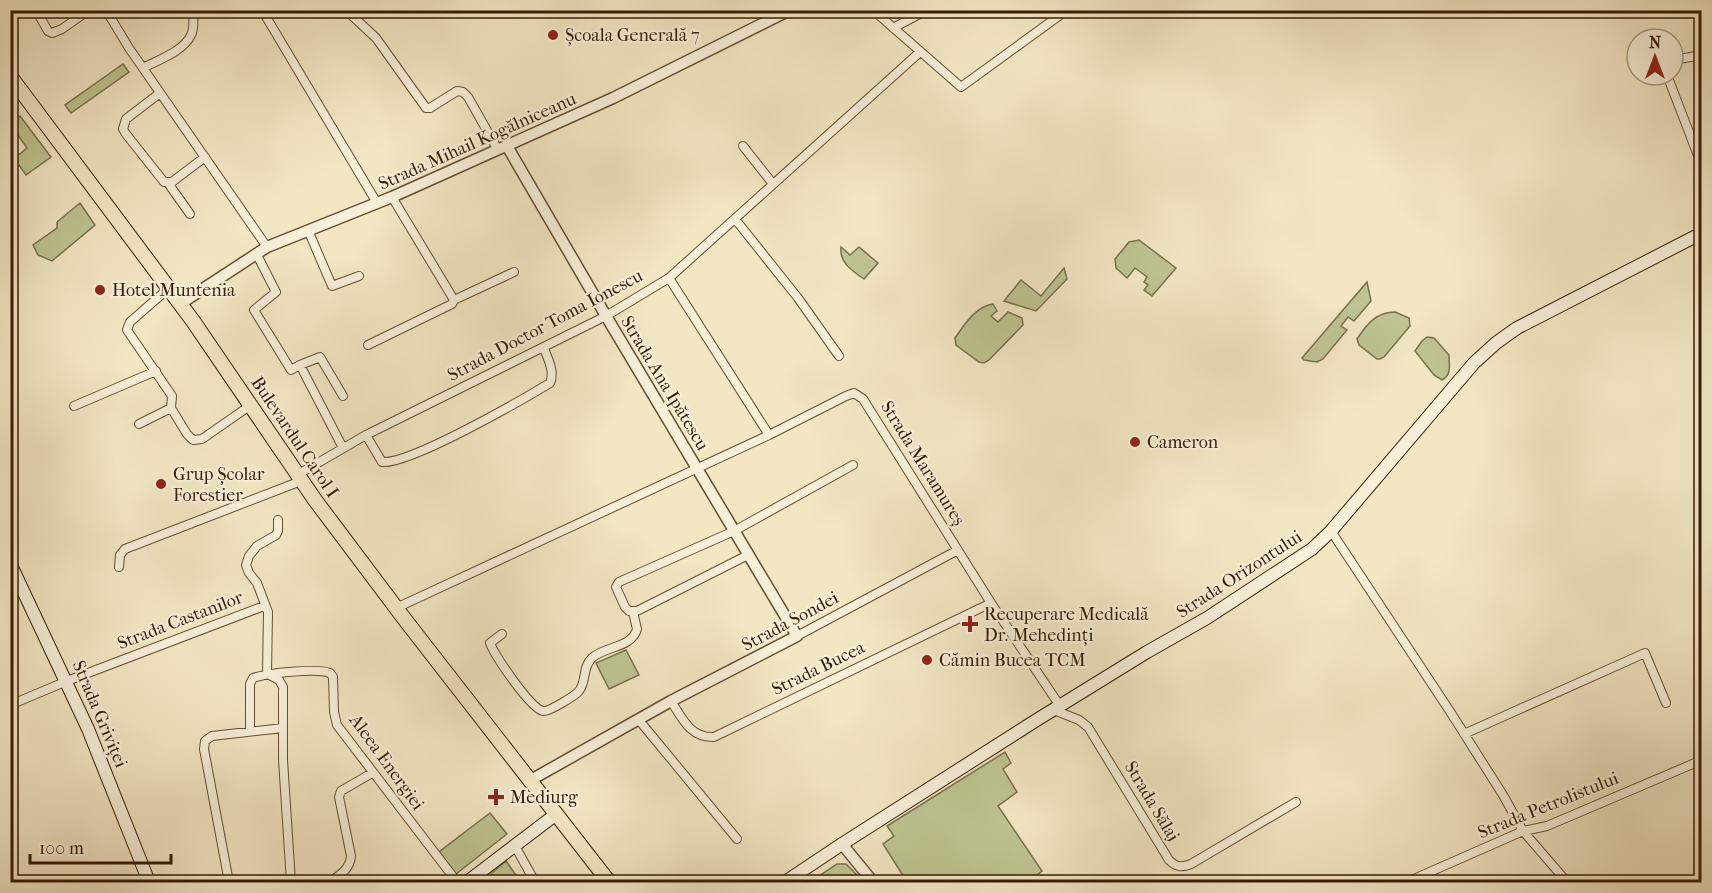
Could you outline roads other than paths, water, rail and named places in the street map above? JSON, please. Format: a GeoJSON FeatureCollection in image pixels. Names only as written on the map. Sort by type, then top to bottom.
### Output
{"type":"FeatureCollection","features":[{"type":"Feature","properties":{"kind":"main road","name":"Bulevardul Carol I"},"geometry":{"type":"LineString","coordinates":[[10,76],[169,288],[299,478],[396,608],[609,882]]}},
{"type":"Feature","properties":{"kind":"main road","name":"Strada Orizontului"},"geometry":{"type":"LineString","coordinates":[[785,882],[1057,708],[1207,618],[1297,560],[1331,531],[1474,363],[1496,343],[1517,328],[1701,233]]}},
{"type":"Feature","properties":{"kind":"main road","name":"Strada Griviței"},"geometry":{"type":"LineString","coordinates":[[10,563],[67,681],[149,882]]}},
{"type":"Feature","properties":{"kind":"main road"},"geometry":{"type":"LineString","coordinates":[[467,882],[555,815]]}},
{"type":"Feature","properties":{"kind":"street"},"geometry":{"type":"LineString","coordinates":[[36,10],[48,31],[52,33],[63,29],[89,10]]}},
{"type":"Feature","properties":{"kind":"street"},"geometry":{"type":"LineString","coordinates":[[106,10],[143,68],[267,247]]}},
{"type":"Feature","properties":{"kind":"street"},"geometry":{"type":"LineString","coordinates":[[143,68],[177,49],[188,39],[193,30],[193,10]]}},
{"type":"Feature","properties":{"kind":"street"},"geometry":{"type":"LineString","coordinates":[[262,10],[377,203]]}},
{"type":"Feature","properties":{"kind":"street"},"geometry":{"type":"LineString","coordinates":[[346,10],[376,38],[426,108],[430,108],[458,91],[463,92],[503,148]]}},
{"type":"Feature","properties":{"kind":"street","name":"Strada Mihail Kogălniceanu"},"geometry":{"type":"LineString","coordinates":[[180,304],[267,247],[392,197],[627,92],[790,10]]}},
{"type":"Feature","properties":{"kind":"street"},"geometry":{"type":"LineString","coordinates":[[873,10],[961,87],[1067,10]]}},
{"type":"Feature","properties":{"kind":"street"},"geometry":{"type":"LineString","coordinates":[[893,28],[927,10]]}},
{"type":"Feature","properties":{"kind":"street","name":"Strada Doctor Toma Ionescu"},"geometry":{"type":"LineString","coordinates":[[119,567],[120,555],[125,549],[299,478],[366,435],[606,316],[669,278],[920,51]]}},
{"type":"Feature","properties":{"kind":"street"},"geometry":{"type":"LineString","coordinates":[[1685,58],[1701,55]]}},
{"type":"Feature","properties":{"kind":"street"},"geometry":{"type":"LineString","coordinates":[[1671,87],[1701,166]]}},
{"type":"Feature","properties":{"kind":"street"},"geometry":{"type":"LineString","coordinates":[[160,93],[126,119],[123,129],[160,179],[168,183],[190,214]]}},
{"type":"Feature","properties":{"kind":"street"},"geometry":{"type":"LineString","coordinates":[[743,146],[772,184]]}},
{"type":"Feature","properties":{"kind":"street","name":"Strada Ana Ipătescu"},"geometry":{"type":"LineString","coordinates":[[503,148],[797,636]]}},
{"type":"Feature","properties":{"kind":"street"},"geometry":{"type":"LineString","coordinates":[[168,183],[205,157]]}},
{"type":"Feature","properties":{"kind":"street"},"geometry":{"type":"LineString","coordinates":[[392,197],[454,300]]}},
{"type":"Feature","properties":{"kind":"street"},"geometry":{"type":"LineString","coordinates":[[735,219],[798,298],[839,356]]}},
{"type":"Feature","properties":{"kind":"street"},"geometry":{"type":"LineString","coordinates":[[308,230],[332,286],[359,276]]}},
{"type":"Feature","properties":{"kind":"street"},"geometry":{"type":"LineString","coordinates":[[256,253],[276,292],[254,310],[291,370],[320,357],[343,396]]}},
{"type":"Feature","properties":{"kind":"street"},"geometry":{"type":"LineString","coordinates":[[368,345],[514,272]]}},
{"type":"Feature","properties":{"kind":"street"},"geometry":{"type":"LineString","coordinates":[[669,278],[769,435]]}},
{"type":"Feature","properties":{"kind":"street"},"geometry":{"type":"LineString","coordinates":[[169,288],[127,327],[128,333],[172,396],[171,408],[187,434],[193,440],[202,439],[250,405]]}},
{"type":"Feature","properties":{"kind":"street"},"geometry":{"type":"LineString","coordinates":[[366,435],[382,462],[398,460],[446,439],[550,383],[551,368],[544,348]]}},
{"type":"Feature","properties":{"kind":"street"},"geometry":{"type":"LineString","coordinates":[[300,365],[343,448]]}},
{"type":"Feature","properties":{"kind":"street"},"geometry":{"type":"LineString","coordinates":[[74,406],[156,371]]}},
{"type":"Feature","properties":{"kind":"street","name":"Strada Maramureș"},"geometry":{"type":"LineString","coordinates":[[396,608],[697,469],[850,394],[860,396],[1057,708]]}},
{"type":"Feature","properties":{"kind":"street"},"geometry":{"type":"LineString","coordinates":[[139,424],[171,408]]}},
{"type":"Feature","properties":{"kind":"street"},"geometry":{"type":"LineString","coordinates":[[748,555],[633,612],[625,607],[616,587],[619,582],[734,531],[853,465]]}},
{"type":"Feature","properties":{"kind":"street","name":"Strada Castanilor"},"geometry":{"type":"LineString","coordinates":[[10,705],[264,606],[257,582],[247,569],[247,560],[257,546],[276,535],[278,520]]}},
{"type":"Feature","properties":{"kind":"street"},"geometry":{"type":"LineString","coordinates":[[1331,531],[1464,734],[1523,831],[1567,882]]}},
{"type":"Feature","properties":{"kind":"street","name":"Strada Sondei"},"geometry":{"type":"LineString","coordinates":[[529,781],[671,701],[958,550]]}},
{"type":"Feature","properties":{"kind":"street","name":"Strada Bucea"},"geometry":{"type":"LineString","coordinates":[[671,701],[690,729],[699,736],[714,737],[991,603]]}},
{"type":"Feature","properties":{"kind":"street"},"geometry":{"type":"LineString","coordinates":[[264,606],[268,614],[267,674]]}},
{"type":"Feature","properties":{"kind":"street"},"geometry":{"type":"LineString","coordinates":[[502,634],[490,643],[493,652],[505,671],[524,693],[540,709],[548,711],[578,693],[583,685],[587,664],[591,658],[632,638],[637,629],[633,612]]}},
{"type":"Feature","properties":{"kind":"street"},"geometry":{"type":"LineString","coordinates":[[1464,734],[1645,652],[1666,703]]}},
{"type":"Feature","properties":{"kind":"street","name":"Aleea Energiei"},"geometry":{"type":"LineString","coordinates":[[267,674],[319,671],[330,673],[333,677],[334,712],[338,725],[372,773],[457,882]]}},
{"type":"Feature","properties":{"kind":"street"},"geometry":{"type":"LineString","coordinates":[[250,730],[251,680],[256,676],[267,674],[279,680],[283,687],[285,811],[291,882]]}},
{"type":"Feature","properties":{"kind":"street","name":"Strada Sălaj"},"geometry":{"type":"LineString","coordinates":[[1057,708],[1088,727],[1168,860],[1174,865],[1180,867],[1191,864],[1296,802]]}},
{"type":"Feature","properties":{"kind":"street"},"geometry":{"type":"LineString","coordinates":[[638,719],[737,839]]}},
{"type":"Feature","properties":{"kind":"street"},"geometry":{"type":"LineString","coordinates":[[229,882],[204,745],[212,736],[283,728]]}},
{"type":"Feature","properties":{"kind":"street","name":"Strada Petrolistului"},"geometry":{"type":"LineString","coordinates":[[1407,882],[1523,831],[1547,826],[1701,760]]}},
{"type":"Feature","properties":{"kind":"street"},"geometry":{"type":"LineString","coordinates":[[330,882],[348,867],[351,856],[339,797],[340,791],[372,773]]}},
{"type":"Feature","properties":{"kind":"street"},"geometry":{"type":"LineString","coordinates":[[842,844],[873,882]]}},
{"type":"Feature","properties":{"kind":"street"},"geometry":{"type":"LineString","coordinates":[[515,846],[535,882]]}},
{"type":"Feature","properties":{"kind":"place","name":"Școala Generală 7"},"geometry":{"type":"Point","coordinates":[553,35]}},
{"type":"Feature","properties":{"kind":"place","name":"Hotel Muntenia"},"geometry":{"type":"Point","coordinates":[100,290]}},
{"type":"Feature","properties":{"kind":"place","name":"Cameron"},"geometry":{"type":"Point","coordinates":[1135,442]}},
{"type":"Feature","properties":{"kind":"place","name":"Grup Școlar Forestier"},"geometry":{"type":"Point","coordinates":[161,484]}},
{"type":"Feature","properties":{"kind":"place","name":"Recuperare Medicală Dr. Mehedinți"},"geometry":{"type":"Point","coordinates":[970,624]}},
{"type":"Feature","properties":{"kind":"place","name":"Cămin Bucea TCM"},"geometry":{"type":"Point","coordinates":[927,660]}},
{"type":"Feature","properties":{"kind":"place","name":"Mediurg"},"geometry":{"type":"Point","coordinates":[496,797]}}]}
